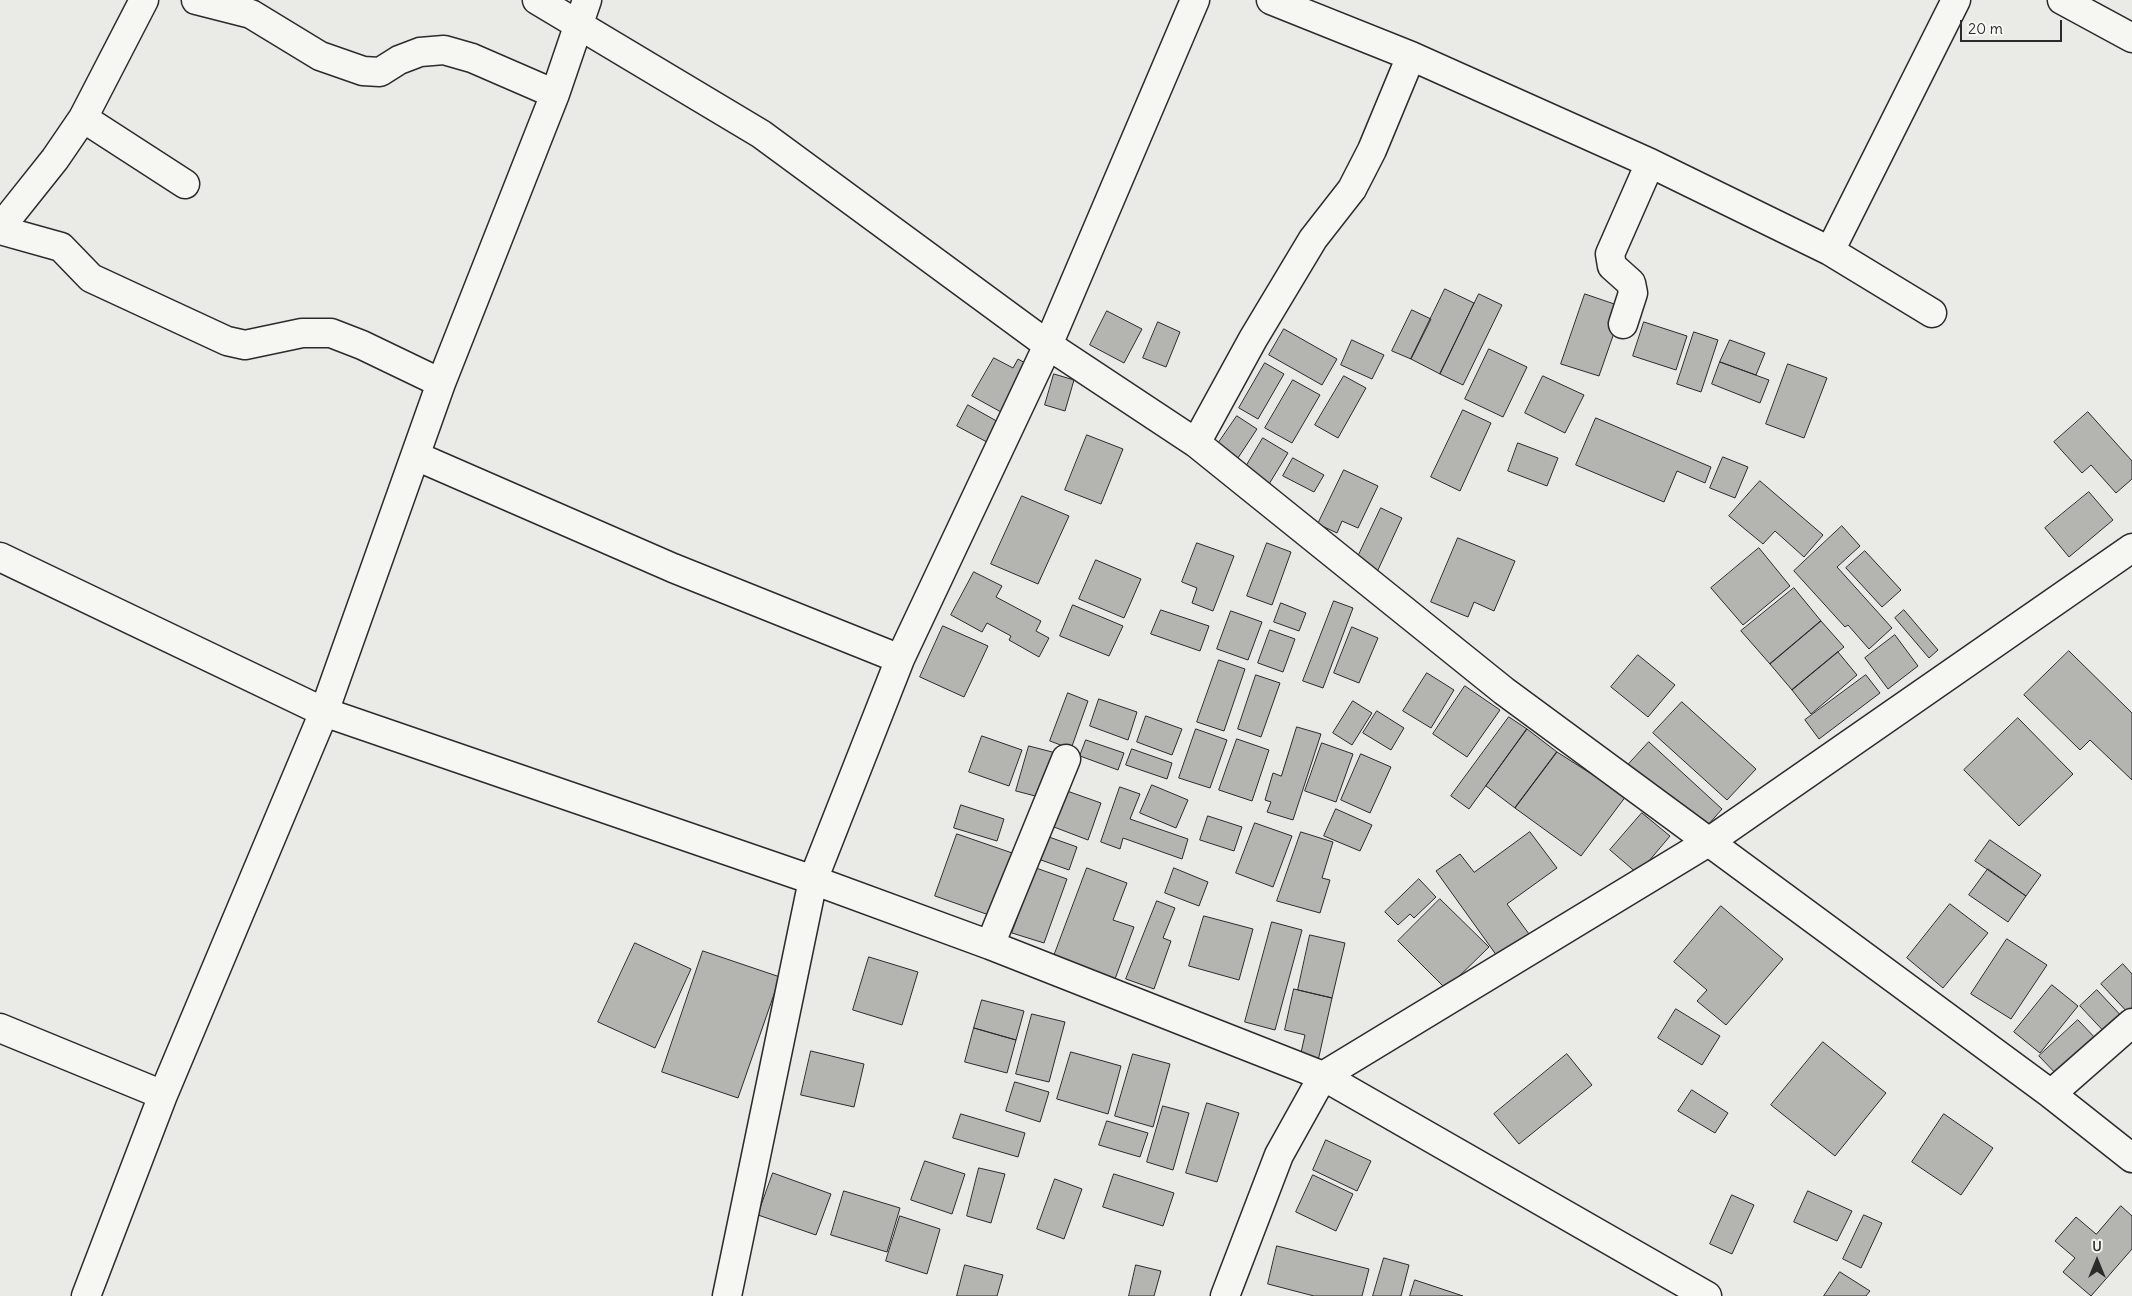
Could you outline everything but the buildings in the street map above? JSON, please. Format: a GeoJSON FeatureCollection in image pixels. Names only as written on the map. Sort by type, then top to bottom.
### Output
{"type":"FeatureCollection","features":[{"type":"Feature","properties":{"kind":"street"},"geometry":{"type":"LineString","coordinates":[[144,0],[83,118],[56,159],[0,229],[60,246],[91,278],[227,341],[246,345],[302,333],[331,333],[362,345],[441,383]]}},
{"type":"Feature","properties":{"kind":"street"},"geometry":{"type":"LineString","coordinates":[[196,0],[251,14],[320,56],[363,71],[380,72],[399,60],[420,52],[444,50],[472,58],[555,94]]}},
{"type":"Feature","properties":{"kind":"street"},"geometry":{"type":"LineString","coordinates":[[537,0],[583,12],[761,134],[1048,345],[1196,444],[1504,691],[2051,1094],[2132,1158]]}},
{"type":"Feature","properties":{"kind":"street"},"geometry":{"type":"LineString","coordinates":[[727,1296],[813,880],[900,658],[1048,345],[1195,0]]}},
{"type":"Feature","properties":{"kind":"street"},"geometry":{"type":"LineString","coordinates":[[1271,0],[1411,56],[1650,163],[1830,250],[1932,313]]}},
{"type":"Feature","properties":{"kind":"street"},"geometry":{"type":"LineString","coordinates":[[1830,250],[1956,0]]}},
{"type":"Feature","properties":{"kind":"street"},"geometry":{"type":"LineString","coordinates":[[2062,0],[2132,38]]}},
{"type":"Feature","properties":{"kind":"street"},"geometry":{"type":"LineString","coordinates":[[86,1296],[163,1095],[324,712],[441,383],[555,94],[583,12]]}},
{"type":"Feature","properties":{"kind":"street"},"geometry":{"type":"LineString","coordinates":[[1196,444],[1253,339],[1313,239],[1352,189],[1372,150],[1411,56]]}},
{"type":"Feature","properties":{"kind":"street"},"geometry":{"type":"LineString","coordinates":[[83,118],[185,184]]}},
{"type":"Feature","properties":{"kind":"street"},"geometry":{"type":"LineString","coordinates":[[1624,324],[1632,292],[1631,283],[1612,266],[1610,254],[1650,163]]}},
{"type":"Feature","properties":{"kind":"street"},"geometry":{"type":"LineString","coordinates":[[416,456],[673,568],[900,658]]}},
{"type":"Feature","properties":{"kind":"street"},"geometry":{"type":"LineString","coordinates":[[1225,1296],[1278,1155],[1323,1076],[1710,841],[2132,548]]}},
{"type":"Feature","properties":{"kind":"street"},"geometry":{"type":"LineString","coordinates":[[0,558],[324,712],[813,880],[990,945],[1323,1076],[1707,1296]]}},
{"type":"Feature","properties":{"kind":"street"},"geometry":{"type":"LineString","coordinates":[[990,945],[1066,759]]}},
{"type":"Feature","properties":{"kind":"street"},"geometry":{"type":"LineString","coordinates":[[2051,1094],[2132,1023]]}},
{"type":"Feature","properties":{"kind":"street"},"geometry":{"type":"LineString","coordinates":[[0,1028],[163,1095]]}}]}
